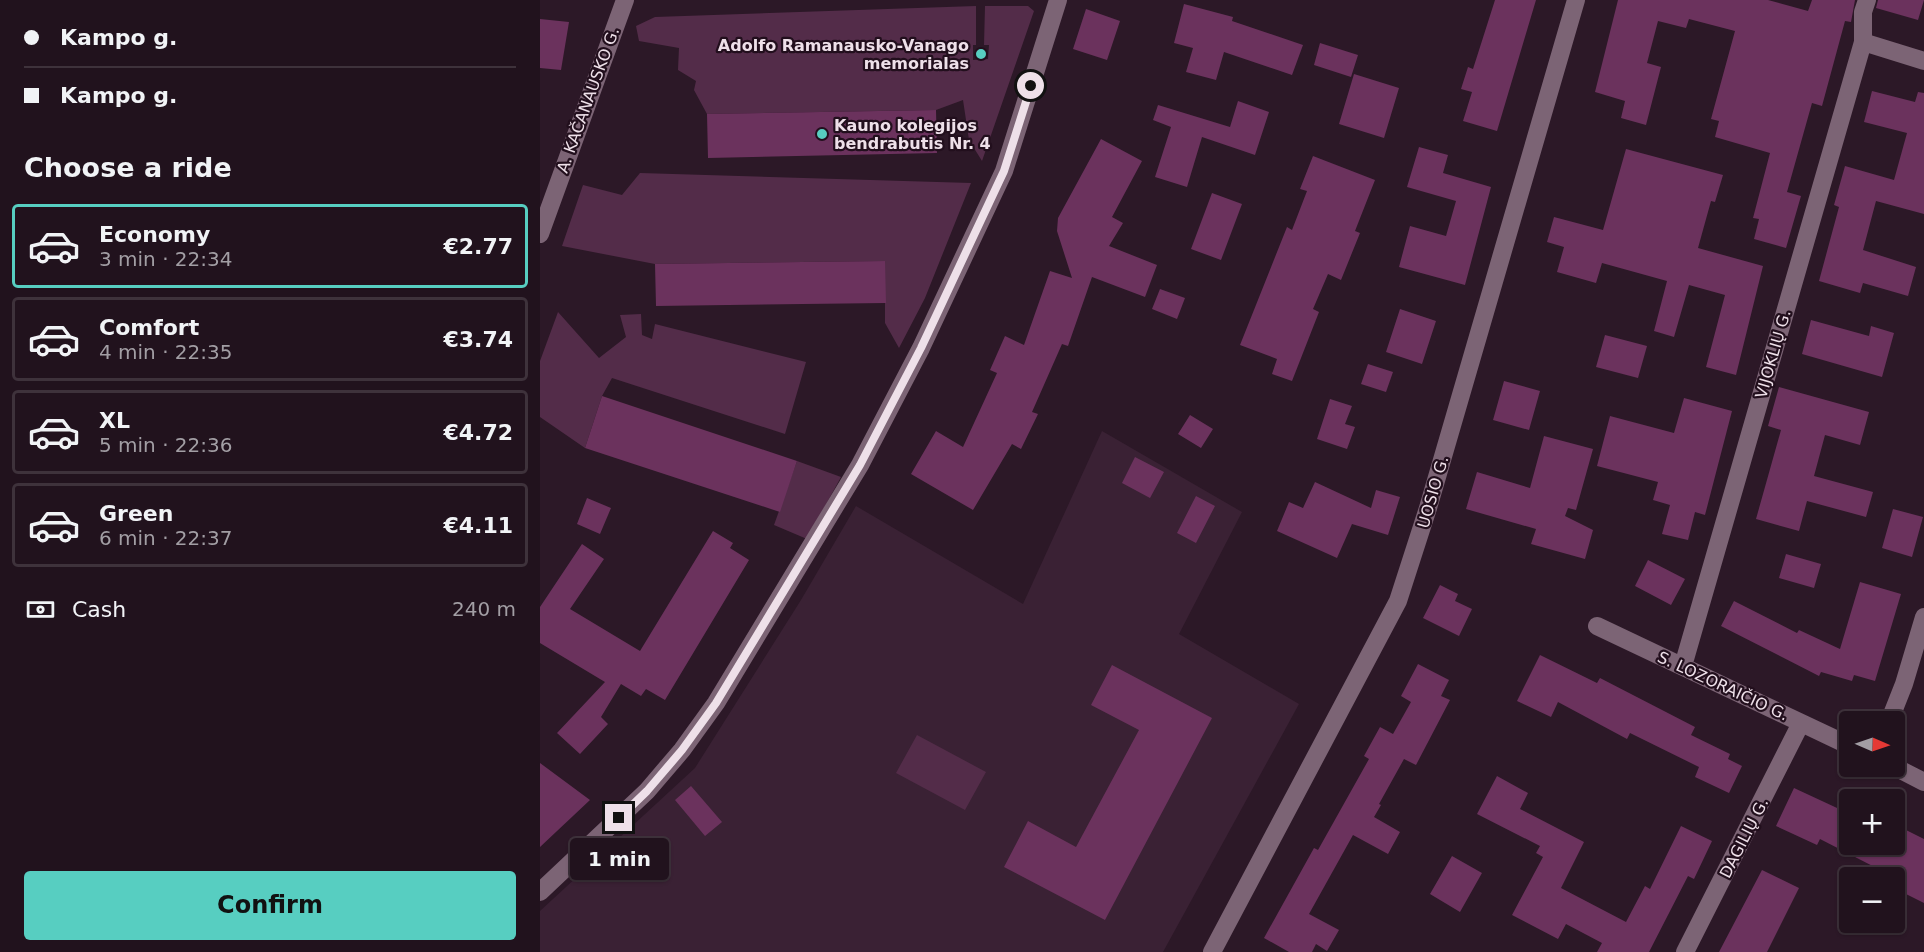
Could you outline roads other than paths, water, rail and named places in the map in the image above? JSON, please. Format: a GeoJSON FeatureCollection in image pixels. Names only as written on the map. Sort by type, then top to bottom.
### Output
{"type":"FeatureCollection","features":[{"type":"Feature","properties":{"kind":"street","name":"A. KAČANAUSKO G."},"geometry":{"type":"LineString","coordinates":[[540,234],[624,0]]}},
{"type":"Feature","properties":{"kind":"street"},"geometry":{"type":"LineString","coordinates":[[540,892],[647,791],[682,750],[716,703],[860,465],[921,348],[1004,171],[1058,0]]}},
{"type":"Feature","properties":{"kind":"street","name":"UOSIO G."},"geometry":{"type":"LineString","coordinates":[[1212,952],[1398,601],[1428,508],[1576,0]]}},
{"type":"Feature","properties":{"kind":"street","name":"VIJOKLIŲ G."},"geometry":{"type":"LineString","coordinates":[[1683,666],[1863,42],[1863,12],[1867,0]]}},
{"type":"Feature","properties":{"kind":"street"},"geometry":{"type":"LineString","coordinates":[[1863,42],[1924,61]]}},
{"type":"Feature","properties":{"kind":"street"},"geometry":{"type":"LineString","coordinates":[[1893,711],[1904,684],[1924,616]]}},
{"type":"Feature","properties":{"kind":"street","name":"S. LOZORAIČIO G."},"geometry":{"type":"LineString","coordinates":[[1597,626],[1839,741]]}},
{"type":"Feature","properties":{"kind":"street","name":"DAGILIŲ G."},"geometry":{"type":"LineString","coordinates":[[1686,952],[1802,723]]}},
{"type":"Feature","properties":{"kind":"street"},"geometry":{"type":"LineString","coordinates":[[1905,772],[1924,782]]}},
{"type":"Feature","properties":{"kind":"place","name":"Adolfo Ramanausko-Vanago memorialas"},"geometry":{"type":"Point","coordinates":[981,54]}},
{"type":"Feature","properties":{"kind":"place","name":"Kauno kolegijos bendrabutis Nr. 4"},"geometry":{"type":"Point","coordinates":[822,134]}}]}
